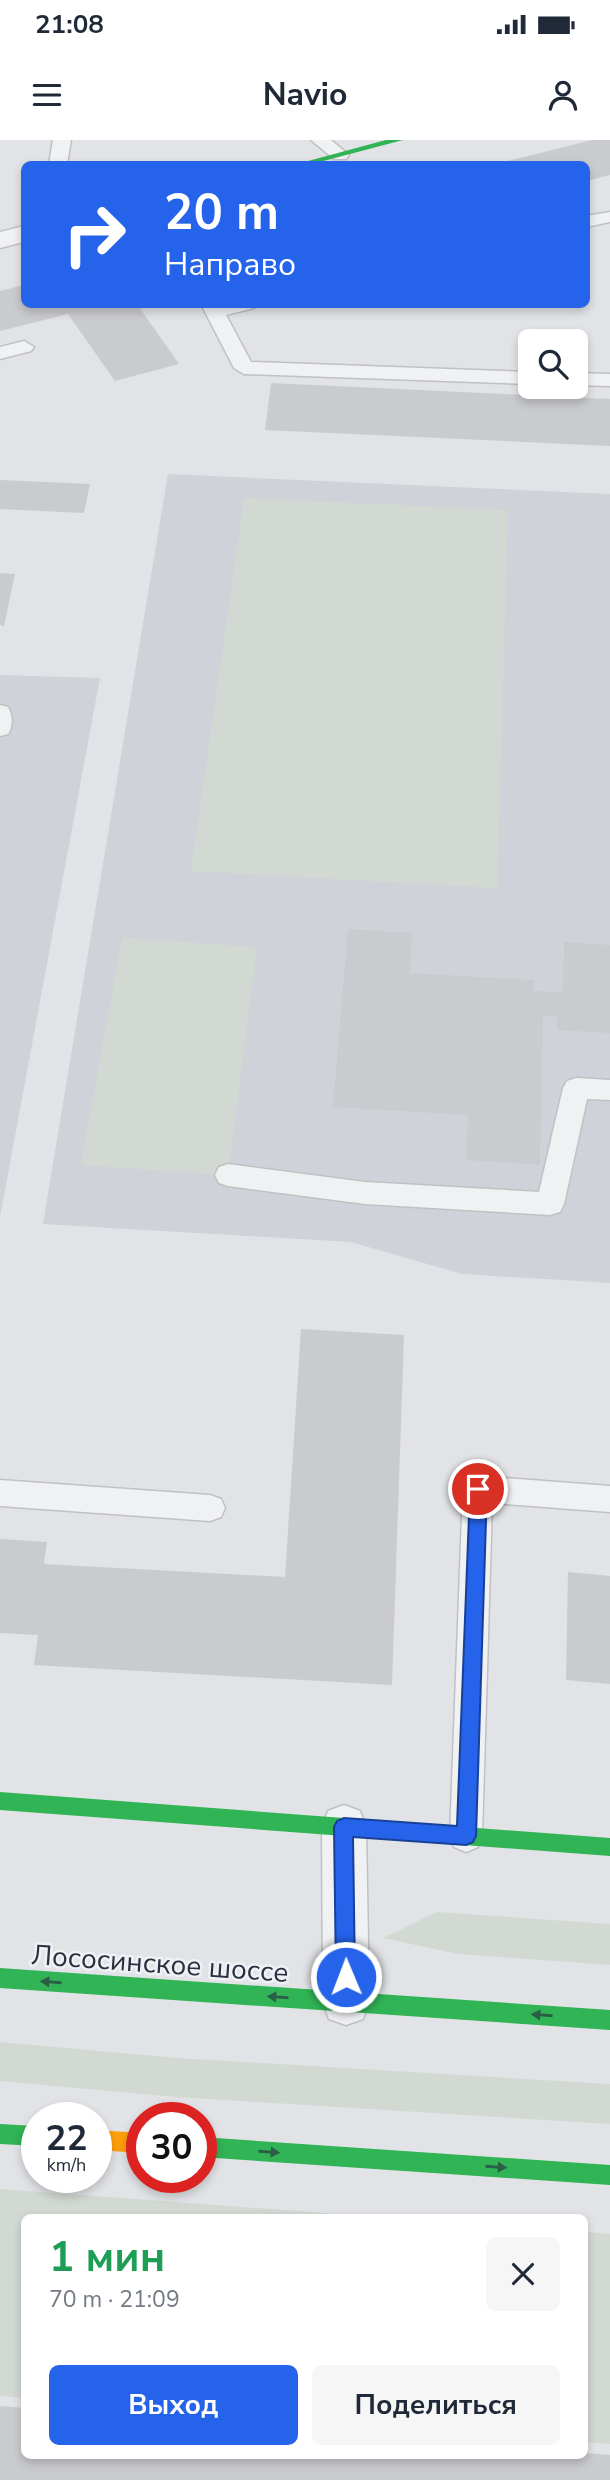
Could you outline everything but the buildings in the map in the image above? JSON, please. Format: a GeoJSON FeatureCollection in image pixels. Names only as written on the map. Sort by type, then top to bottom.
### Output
{"type":"FeatureCollection","features":[{"type":"Feature","properties":{"kind":"street"},"geometry":{"type":"LineString","coordinates":[[315,161],[398,140]]}},
{"type":"Feature","properties":{"kind":"street"},"geometry":{"type":"LineString","coordinates":[[0,240],[21,235]]}},
{"type":"Feature","properties":{"kind":"street"},"geometry":{"type":"LineString","coordinates":[[0,1801],[610,1847]]}},
{"type":"Feature","properties":{"kind":"street"},"geometry":{"type":"LineString","coordinates":[[344,1827],[346,2002]]}},
{"type":"Feature","properties":{"kind":"street","name":"Лососинское шоссе"},"geometry":{"type":"LineString","coordinates":[[0,1979],[610,2020]]}},
{"type":"Feature","properties":{"kind":"street"},"geometry":{"type":"LineString","coordinates":[[0,2134],[21,2135]]}},
{"type":"Feature","properties":{"kind":"street"},"geometry":{"type":"LineString","coordinates":[[217,2148],[610,2175]]}},
{"type":"Feature","properties":{"kind":"lane"},"geometry":{"type":"LineString","coordinates":[[58,161],[62,140]]}},
{"type":"Feature","properties":{"kind":"lane"},"geometry":{"type":"LineString","coordinates":[[320,140],[340,155]]}},
{"type":"Feature","properties":{"kind":"lane"},"geometry":{"type":"LineString","coordinates":[[590,221],[610,216]]}},
{"type":"Feature","properties":{"kind":"lane"},"geometry":{"type":"LineString","coordinates":[[213,308],[244,368],[518,377]]}},
{"type":"Feature","properties":{"kind":"lane"},"geometry":{"type":"LineString","coordinates":[[0,353],[24,347]]}},
{"type":"Feature","properties":{"kind":"lane"},"geometry":{"type":"LineString","coordinates":[[588,379],[610,380]]}},
{"type":"Feature","properties":{"kind":"lane"},"geometry":{"type":"LineString","coordinates":[[0,713],[0,728]]}},
{"type":"Feature","properties":{"kind":"lane"},"geometry":{"type":"LineString","coordinates":[[228,1175],[365,1193],[550,1205],[576,1088],[610,1090]]}},
{"type":"Feature","properties":{"kind":"lane"},"geometry":{"type":"LineString","coordinates":[[466,1836],[478,1489],[610,1499]]}},
{"type":"Feature","properties":{"kind":"lane"},"geometry":{"type":"LineString","coordinates":[[0,1493],[209,1508]]}},
{"type":"Feature","properties":{"kind":"shaded area"},"geometry":{"type":"Polygon","coordinates":[[[168,474],[610,494],[610,1283],[462,1274],[351,1242],[43,1224],[168,474]]]}},
{"type":"Feature","properties":{"kind":"shaded area"},"geometry":{"type":"Polygon","coordinates":[[[244,498],[508,510],[497,888],[191,871],[244,498]]]}},
{"type":"Feature","properties":{"kind":"shaded area"},"geometry":{"type":"Polygon","coordinates":[[[0,675],[100,678],[0,1217],[0,675]]]}},
{"type":"Feature","properties":{"kind":"shaded area"},"geometry":{"type":"Polygon","coordinates":[[[122,938],[257,947],[228,1175],[81,1165],[122,938]]]}},
{"type":"Feature","properties":{"kind":"shaded area"},"geometry":{"type":"Polygon","coordinates":[[[437,1912],[610,1924],[610,1965],[458,1954],[383,1938],[437,1912]]]}},
{"type":"Feature","properties":{"kind":"shaded area"},"geometry":{"type":"Polygon","coordinates":[[[0,2042],[177,2058],[610,2084],[610,2124],[176,2097],[0,2081],[0,2042]]]}},
{"type":"Feature","properties":{"kind":"shaded area"},"geometry":{"type":"Polygon","coordinates":[[[0,2189],[21,2191],[21,2193],[54,2193],[338,2214],[21,2214],[21,2398],[0,2396],[0,2189]]]}},
{"type":"Feature","properties":{"kind":"shaded area"},"geometry":{"type":"Polygon","coordinates":[[[588,2232],[610,2234],[610,2444],[588,2442],[588,2232]]]}},
{"type":"Feature","properties":{"kind":"traffic: fast"},"geometry":{"type":"LineString","coordinates":[[314,161],[398,140]]}},
{"type":"Feature","properties":{"kind":"traffic: fast"},"geometry":{"type":"LineString","coordinates":[[0,1801],[610,1847]]}},
{"type":"Feature","properties":{"kind":"traffic: fast"},"geometry":{"type":"LineString","coordinates":[[0,1978],[610,2020]]}},
{"type":"Feature","properties":{"kind":"traffic: fast"},"geometry":{"type":"LineString","coordinates":[[0,2134],[21,2135]]}},
{"type":"Feature","properties":{"kind":"traffic: fast"},"geometry":{"type":"LineString","coordinates":[[217,2148],[610,2175]]}},
{"type":"Feature","properties":{"kind":"traffic: slow"},"geometry":{"type":"LineString","coordinates":[[112,2141],[126,2142]]}},
{"type":"Feature","properties":{"kind":"route"},"geometry":{"type":"LineString","coordinates":[[346,1977],[344,1827],[466,1836],[478,1489]]}}]}
